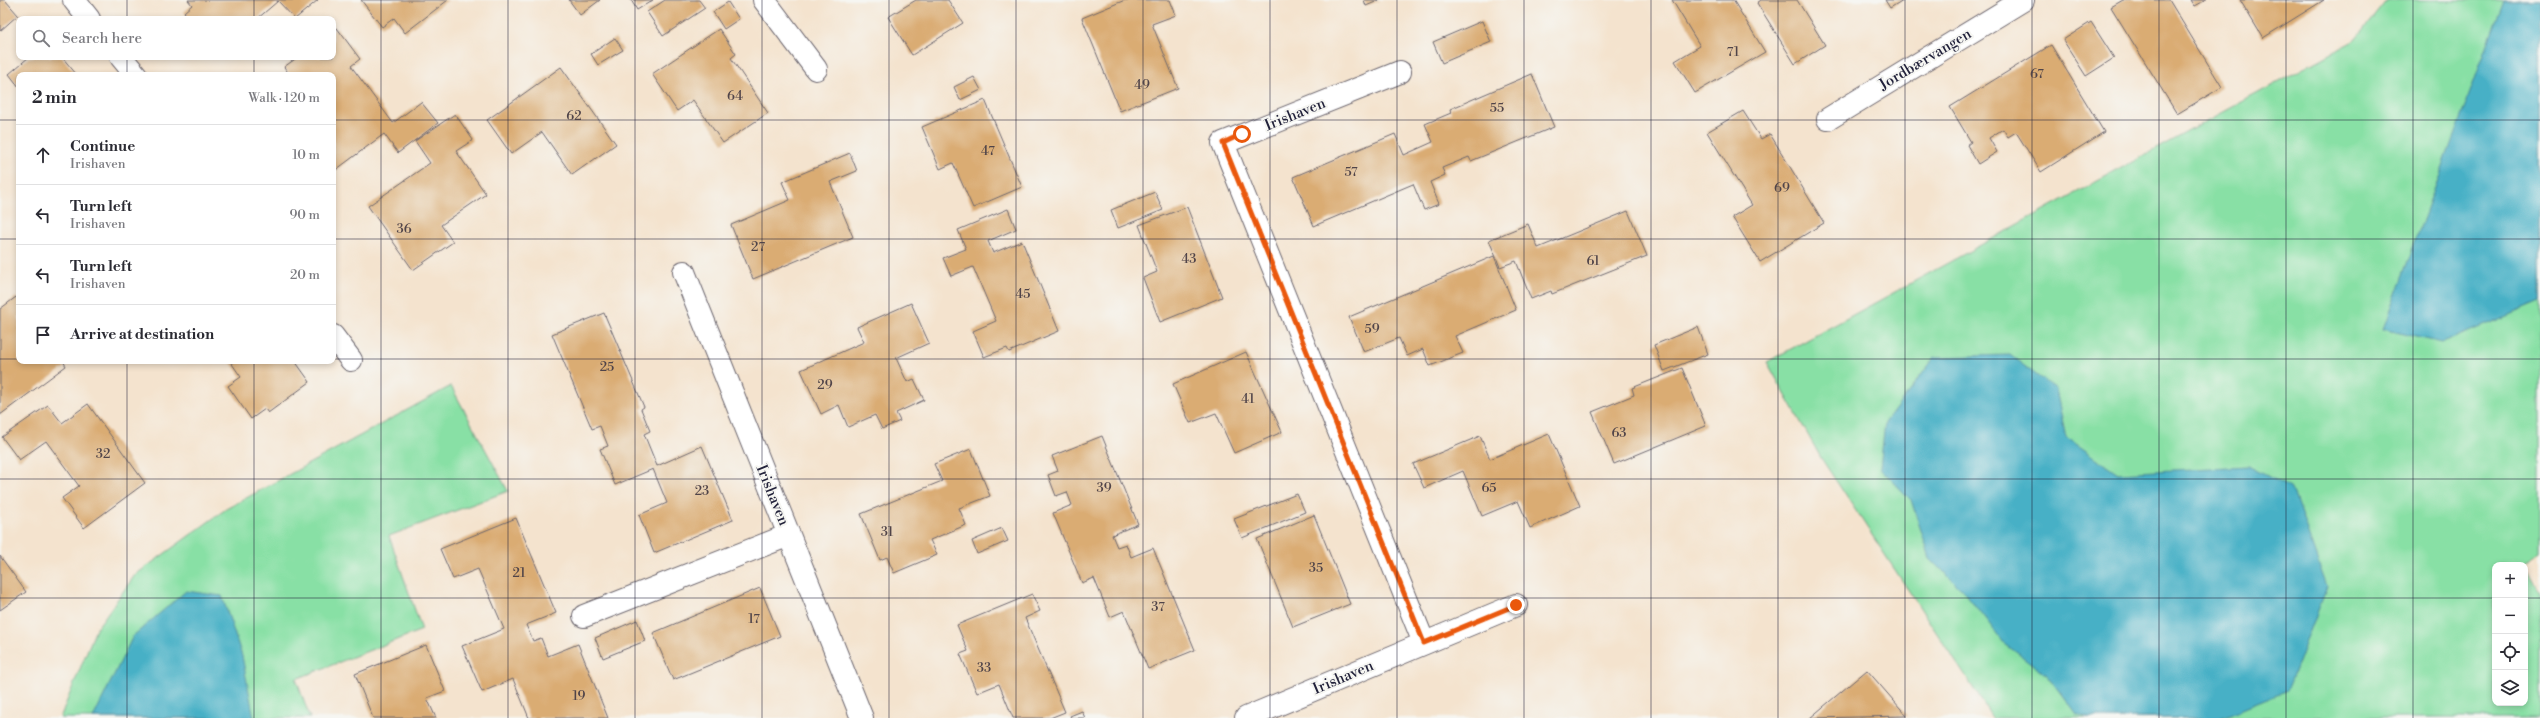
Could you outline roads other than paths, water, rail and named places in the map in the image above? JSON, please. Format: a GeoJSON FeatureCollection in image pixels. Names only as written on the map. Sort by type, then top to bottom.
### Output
{"type":"FeatureCollection","features":[{"type":"Feature","properties":{"kind":"street"},"geometry":{"type":"LineString","coordinates":[[74,0],[87,16]]}},
{"type":"Feature","properties":{"kind":"street"},"geometry":{"type":"LineString","coordinates":[[764,0],[816,69]]}},
{"type":"Feature","properties":{"kind":"street","name":"Jordbærvangen"},"geometry":{"type":"LineString","coordinates":[[1828,119],[2023,0]]}},
{"type":"Feature","properties":{"kind":"street"},"geometry":{"type":"LineString","coordinates":[[124,60],[134,72]]}},
{"type":"Feature","properties":{"kind":"street","name":"Irishaven"},"geometry":{"type":"LineString","coordinates":[[1400,72],[1223,143],[1424,643]]}},
{"type":"Feature","properties":{"kind":"street","name":"Irishaven"},"geometry":{"type":"LineString","coordinates":[[684,272],[862,718]]}},
{"type":"Feature","properties":{"kind":"street"},"geometry":{"type":"LineString","coordinates":[[336,340],[351,360]]}},
{"type":"Feature","properties":{"kind":"street"},"geometry":{"type":"LineString","coordinates":[[584,616],[789,535]]}},
{"type":"Feature","properties":{"kind":"street","name":"Irishaven"},"geometry":{"type":"LineString","coordinates":[[1258,716],[1424,643],[1516,605]]}},
{"type":"Feature","properties":{"kind":"water"},"geometry":{"type":"Polygon","coordinates":[[[2504,0],[2540,0],[2540,302],[2442,343],[2383,329],[2504,0]]]}},
{"type":"Feature","properties":{"kind":"water"},"geometry":{"type":"Polygon","coordinates":[[[2010,355],[2056,390],[2066,437],[2118,473],[2248,466],[2292,489],[2327,587],[2287,691],[2220,718],[2089,718],[2076,714],[2047,675],[2004,643],[1967,595],[1930,558],[1911,500],[1880,468],[1885,423],[1935,357],[2010,355]]]}},
{"type":"Feature","properties":{"kind":"water"},"geometry":{"type":"Polygon","coordinates":[[[186,591],[222,596],[242,656],[254,718],[93,718],[133,636],[186,591]]]}}]}
